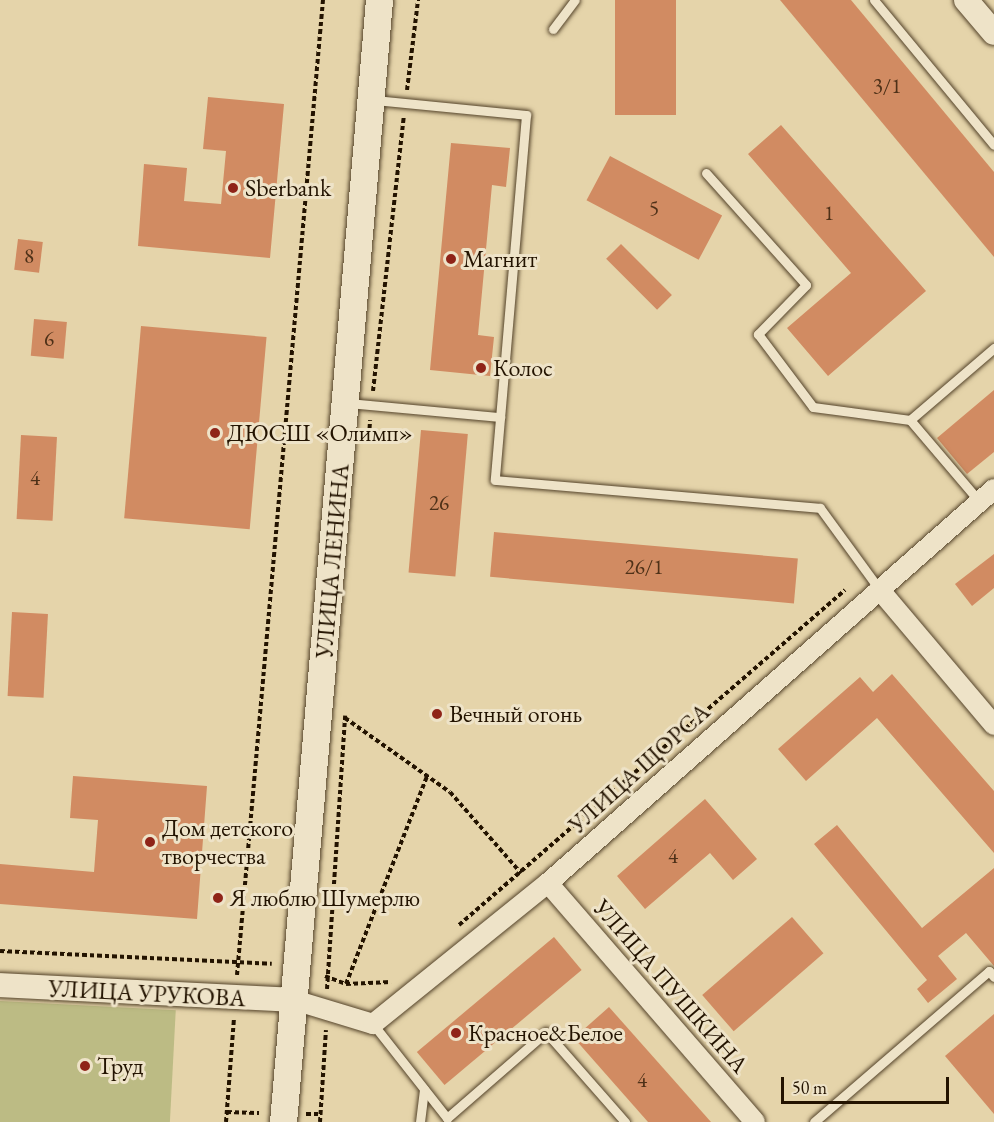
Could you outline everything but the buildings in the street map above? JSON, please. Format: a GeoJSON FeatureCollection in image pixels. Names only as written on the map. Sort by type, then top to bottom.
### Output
{"type":"FeatureCollection","features":[{"type":"Feature","properties":{"kind":"main road","name":"УЛИЦА ЛЕНИНА"},"geometry":{"type":"LineString","coordinates":[[283,1122],[297,965],[358,404],[371,100],[379,0]]}},
{"type":"Feature","properties":{"kind":"street"},"geometry":{"type":"LineString","coordinates":[[966,0],[994,33]]}},
{"type":"Feature","properties":{"kind":"street","name":"УЛИЦА ЩОРСА"},"geometry":{"type":"LineString","coordinates":[[373,1024],[548,882],[987,495]]}},
{"type":"Feature","properties":{"kind":"street"},"geometry":{"type":"LineString","coordinates":[[879,589],[994,725]]}},
{"type":"Feature","properties":{"kind":"street","name":"УЛИЦА ПУШКИНА"},"geometry":{"type":"LineString","coordinates":[[548,882],[755,1122]]}},
{"type":"Feature","properties":{"kind":"street","name":"УЛИЦА УРУКОВА"},"geometry":{"type":"LineString","coordinates":[[0,986],[294,1000]]}},
{"type":"Feature","properties":{"kind":"street"},"geometry":{"type":"LineString","coordinates":[[294,1000],[373,1024]]}},
{"type":"Feature","properties":{"kind":"lane"},"geometry":{"type":"LineString","coordinates":[[553,29],[575,0]]}},
{"type":"Feature","properties":{"kind":"lane"},"geometry":{"type":"LineString","coordinates":[[874,0],[994,145]]}},
{"type":"Feature","properties":{"kind":"lane"},"geometry":{"type":"LineString","coordinates":[[371,100],[526,115],[495,480],[820,508],[879,589]]}},
{"type":"Feature","properties":{"kind":"lane"},"geometry":{"type":"LineString","coordinates":[[706,173],[806,285],[758,334],[813,407],[910,420],[987,495]]}},
{"type":"Feature","properties":{"kind":"lane"},"geometry":{"type":"LineString","coordinates":[[910,420],[994,348]]}},
{"type":"Feature","properties":{"kind":"lane"},"geometry":{"type":"LineString","coordinates":[[358,404],[500,417]]}},
{"type":"Feature","properties":{"kind":"lane"},"geometry":{"type":"LineString","coordinates":[[814,1122],[989,971],[994,977]]}},
{"type":"Feature","properties":{"kind":"lane"},"geometry":{"type":"LineString","coordinates":[[373,1024],[447,1119],[546,1032],[625,1122]]}},
{"type":"Feature","properties":{"kind":"lane"},"geometry":{"type":"LineString","coordinates":[[420,1122],[424,1089]]}},
{"type":"Feature","properties":{"kind":"path"},"geometry":{"type":"LineString","coordinates":[[226,1122],[238,962],[323,0]]}},
{"type":"Feature","properties":{"kind":"path"},"geometry":{"type":"LineString","coordinates":[[368,440],[358,404],[406,103],[418,0]]}},
{"type":"Feature","properties":{"kind":"path"},"geometry":{"type":"LineString","coordinates":[[451,932],[866,571]]}},
{"type":"Feature","properties":{"kind":"path"},"geometry":{"type":"LineString","coordinates":[[320,1122],[345,706]]}},
{"type":"Feature","properties":{"kind":"path"},"geometry":{"type":"LineString","coordinates":[[345,718],[450,792],[520,873]]}},
{"type":"Feature","properties":{"kind":"path"},"geometry":{"type":"LineString","coordinates":[[346,984],[427,776]]}},
{"type":"Feature","properties":{"kind":"path"},"geometry":{"type":"LineString","coordinates":[[0,951],[297,965],[346,984],[391,983],[399,975]]}},
{"type":"Feature","properties":{"kind":"shaded area","name":"Труд"},"geometry":{"type":"Polygon","coordinates":[[[0,1001],[176,1010],[170,1122],[0,1122],[0,1001]]]}},
{"type":"Feature","properties":{"kind":"place","name":"Sberbank"},"geometry":{"type":"Point","coordinates":[233,188]}},
{"type":"Feature","properties":{"kind":"place","name":"Магнит"},"geometry":{"type":"Point","coordinates":[451,259]}},
{"type":"Feature","properties":{"kind":"place","name":"Колос"},"geometry":{"type":"Point","coordinates":[481,368]}},
{"type":"Feature","properties":{"kind":"place","name":"ДЮСШ «Олимп»"},"geometry":{"type":"Point","coordinates":[215,433]}},
{"type":"Feature","properties":{"kind":"place","name":"Вечный огонь"},"geometry":{"type":"Point","coordinates":[437,714]}},
{"type":"Feature","properties":{"kind":"place","name":"Дом детского творчества"},"geometry":{"type":"Point","coordinates":[150,842]}},
{"type":"Feature","properties":{"kind":"place","name":"Я люблю Шумерлю"},"geometry":{"type":"Point","coordinates":[218,898]}},
{"type":"Feature","properties":{"kind":"place","name":"Красное&Белое"},"geometry":{"type":"Point","coordinates":[456,1033]}},
{"type":"Feature","properties":{"kind":"place","name":"Труд"},"geometry":{"type":"Point","coordinates":[85,1066]}}]}
